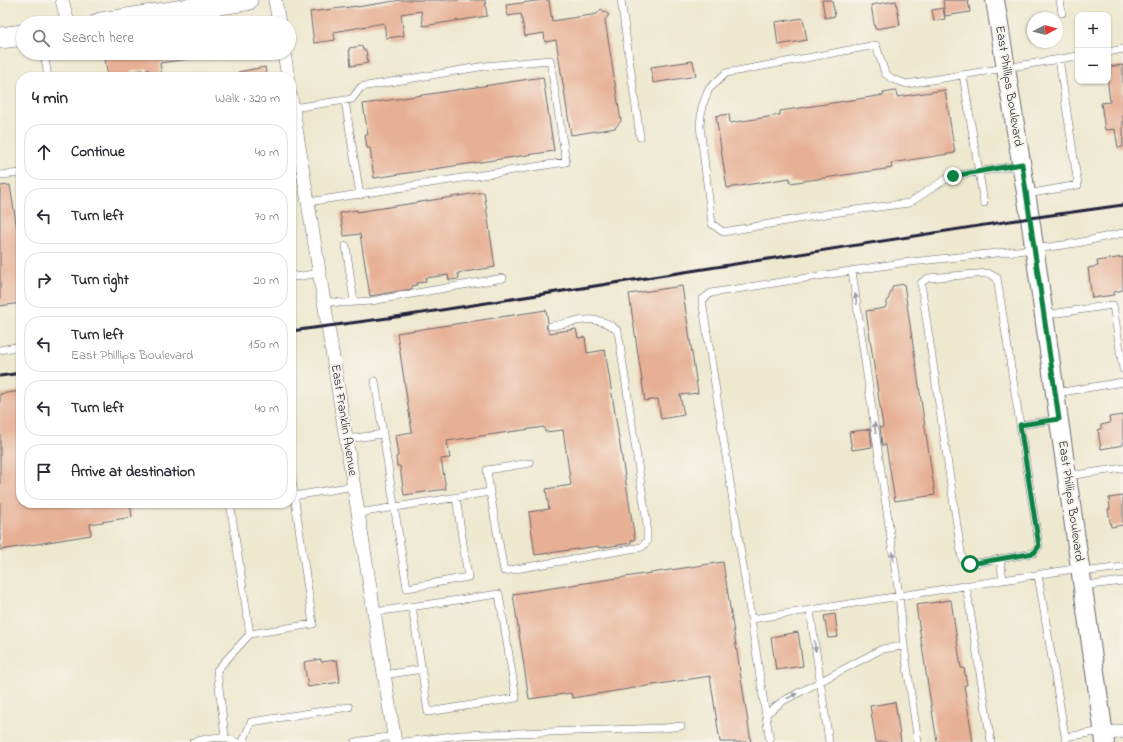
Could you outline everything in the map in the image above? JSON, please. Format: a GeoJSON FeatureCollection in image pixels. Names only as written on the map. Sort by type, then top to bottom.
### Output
{"type":"FeatureCollection","features":[{"type":"Feature","properties":{"kind":"main road"},"geometry":{"type":"LineString","coordinates":[[145,16],[247,0]]}},
{"type":"Feature","properties":{"kind":"main road"},"geometry":{"type":"LineString","coordinates":[[0,38],[16,36]]}},
{"type":"Feature","properties":{"kind":"street"},"geometry":{"type":"LineString","coordinates":[[62,0],[66,16]]}},
{"type":"Feature","properties":{"kind":"street"},"geometry":{"type":"LineString","coordinates":[[275,0],[278,16]]}},
{"type":"Feature","properties":{"kind":"street","name":"East Phillips Boulevard"},"geometry":{"type":"LineString","coordinates":[[995,0],[1035,249],[1104,736]]}},
{"type":"Feature","properties":{"kind":"street"},"geometry":{"type":"LineString","coordinates":[[285,60],[287,72]]}},
{"type":"Feature","properties":{"kind":"street","name":"East Franklin Avenue"},"geometry":{"type":"LineString","coordinates":[[296,128],[384,675],[397,740]]}},
{"type":"Feature","properties":{"kind":"street"},"geometry":{"type":"LineString","coordinates":[[1104,736],[1123,731]]}},
{"type":"Feature","properties":{"kind":"lane"},"geometry":{"type":"LineString","coordinates":[[621,0],[640,137]]}},
{"type":"Feature","properties":{"kind":"lane"},"geometry":{"type":"LineString","coordinates":[[1060,0],[1062,12]]}},
{"type":"Feature","properties":{"kind":"lane"},"geometry":{"type":"LineString","coordinates":[[1022,164],[953,176],[909,203],[832,213],[722,232],[712,224],[700,126],[702,106],[709,89],[726,73],[876,45],[880,60],[886,73],[892,79],[907,84],[1075,56]]}},
{"type":"Feature","properties":{"kind":"lane"},"geometry":{"type":"LineString","coordinates":[[1111,51],[1123,49]]}},
{"type":"Feature","properties":{"kind":"lane"},"geometry":{"type":"LineString","coordinates":[[1026,194],[1078,186],[1059,59]]}},
{"type":"Feature","properties":{"kind":"lane"},"geometry":{"type":"LineString","coordinates":[[45,60],[47,72]]}},
{"type":"Feature","properties":{"kind":"lane"},"geometry":{"type":"LineString","coordinates":[[296,103],[345,101],[352,99],[361,87],[485,66],[550,60],[566,162],[308,202]]}},
{"type":"Feature","properties":{"kind":"lane"},"geometry":{"type":"LineString","coordinates":[[963,75],[984,202]]}},
{"type":"Feature","properties":{"kind":"lane"},"geometry":{"type":"LineString","coordinates":[[345,101],[360,194]]}},
{"type":"Feature","properties":{"kind":"lane"},"geometry":{"type":"LineString","coordinates":[[0,175],[16,173]]}},
{"type":"Feature","properties":{"kind":"lane"},"geometry":{"type":"LineString","coordinates":[[770,742],[702,300],[711,293],[901,263],[1035,249],[1077,243],[1123,233]]}},
{"type":"Feature","properties":{"kind":"lane"},"geometry":{"type":"LineString","coordinates":[[346,246],[354,302]]}},
{"type":"Feature","properties":{"kind":"lane"},"geometry":{"type":"LineString","coordinates":[[852,271],[899,595],[904,646],[918,742]]}},
{"type":"Feature","properties":{"kind":"lane"},"geometry":{"type":"LineString","coordinates":[[296,277],[320,272]]}},
{"type":"Feature","properties":{"kind":"lane"},"geometry":{"type":"LineString","coordinates":[[988,273],[997,278],[1039,546],[1034,553],[1000,560],[970,564],[962,559],[921,283],[928,278],[988,273]]}},
{"type":"Feature","properties":{"kind":"lane"},"geometry":{"type":"LineString","coordinates":[[324,301],[342,303],[371,301],[503,278]]}},
{"type":"Feature","properties":{"kind":"lane"},"geometry":{"type":"LineString","coordinates":[[1044,315],[1113,305],[1123,369]]}},
{"type":"Feature","properties":{"kind":"lane"},"geometry":{"type":"LineString","coordinates":[[530,463],[487,470],[504,571],[642,547],[646,541],[647,524],[618,331],[610,324],[594,319],[551,326]]}},
{"type":"Feature","properties":{"kind":"lane"},"geometry":{"type":"LineString","coordinates":[[0,350],[16,347]]}},
{"type":"Feature","properties":{"kind":"lane"},"geometry":{"type":"LineString","coordinates":[[375,381],[407,588],[468,577],[456,497]]}},
{"type":"Feature","properties":{"kind":"lane"},"geometry":{"type":"LineString","coordinates":[[1055,393],[1123,382]]}},
{"type":"Feature","properties":{"kind":"lane"},"geometry":{"type":"LineString","coordinates":[[1020,425],[1059,419]]}},
{"type":"Feature","properties":{"kind":"lane"},"geometry":{"type":"LineString","coordinates":[[347,439],[384,434]]}},
{"type":"Feature","properties":{"kind":"lane"},"geometry":{"type":"LineString","coordinates":[[1067,476],[1123,468]]}},
{"type":"Feature","properties":{"kind":"lane"},"geometry":{"type":"LineString","coordinates":[[296,496],[354,486]]}},
{"type":"Feature","properties":{"kind":"lane"},"geometry":{"type":"LineString","coordinates":[[358,513],[490,492]]}},
{"type":"Feature","properties":{"kind":"lane"},"geometry":{"type":"LineString","coordinates":[[231,508],[250,634]]}},
{"type":"Feature","properties":{"kind":"lane"},"geometry":{"type":"LineString","coordinates":[[225,737],[217,670],[250,634],[313,624],[296,508]]}},
{"type":"Feature","properties":{"kind":"lane"},"geometry":{"type":"LineString","coordinates":[[1000,560],[1003,580]]}},
{"type":"Feature","properties":{"kind":"lane"},"geometry":{"type":"LineString","coordinates":[[1081,576],[1123,567]]}},
{"type":"Feature","properties":{"kind":"lane"},"geometry":{"type":"LineString","coordinates":[[752,619],[1038,574],[1081,576],[1123,581]]}},
{"type":"Feature","properties":{"kind":"lane"},"geometry":{"type":"LineString","coordinates":[[1038,574],[1065,739],[1104,736]]}},
{"type":"Feature","properties":{"kind":"lane"},"geometry":{"type":"LineString","coordinates":[[966,585],[991,742]]}},
{"type":"Feature","properties":{"kind":"lane"},"geometry":{"type":"LineString","coordinates":[[375,612],[412,606],[499,594],[516,698],[428,712],[412,606]]}},
{"type":"Feature","properties":{"kind":"lane"},"geometry":{"type":"LineString","coordinates":[[810,610],[829,742]]}},
{"type":"Feature","properties":{"kind":"lane"},"geometry":{"type":"LineString","coordinates":[[766,714],[783,701],[882,649],[904,646]]}},
{"type":"Feature","properties":{"kind":"lane"},"geometry":{"type":"LineString","coordinates":[[384,675],[422,669]]}},
{"type":"Feature","properties":{"kind":"lane"},"geometry":{"type":"LineString","coordinates":[[243,742],[252,722],[349,707]]}},
{"type":"Feature","properties":{"kind":"lane"},"geometry":{"type":"LineString","coordinates":[[355,742],[461,735],[665,728],[681,726]]}},
{"type":"Feature","properties":{"kind":"lane"},"geometry":{"type":"LineString","coordinates":[[193,742],[225,737],[236,742]]}},
{"type":"Feature","properties":{"kind":"building"},"geometry":{"type":"Polygon","coordinates":[[[401,0],[485,0],[487,16],[423,26],[421,11],[401,14],[404,36],[386,38],[384,23],[334,32],[335,40],[314,43],[310,12],[401,0]]]}},
{"type":"Feature","properties":{"kind":"building"},"geometry":{"type":"Polygon","coordinates":[[[549,0],[552,21],[597,14],[601,9],[609,15],[605,20],[621,121],[615,128],[571,135],[556,40],[545,42],[544,33],[525,36],[521,14],[508,16],[506,5],[549,0]]]}},
{"type":"Feature","properties":{"kind":"building"},"geometry":{"type":"Polygon","coordinates":[[[822,0],[832,0],[835,16],[825,18],[822,0]]]}},
{"type":"Feature","properties":{"kind":"building"},"geometry":{"type":"Polygon","coordinates":[[[943,0],[968,0],[970,12],[945,16],[943,0]]]}},
{"type":"Feature","properties":{"kind":"building"},"geometry":{"type":"Polygon","coordinates":[[[896,1],[900,25],[875,29],[871,5],[896,1]]]}},
{"type":"Feature","properties":{"kind":"building"},"geometry":{"type":"Polygon","coordinates":[[[943,8],[945,19],[934,21],[932,10],[943,8]]]}},
{"type":"Feature","properties":{"kind":"building"},"geometry":{"type":"Polygon","coordinates":[[[803,18],[807,40],[778,45],[775,22],[803,18]]]}},
{"type":"Feature","properties":{"kind":"building"},"geometry":{"type":"Polygon","coordinates":[[[362,46],[363,50],[366,50],[368,63],[351,66],[349,48],[362,46]]]}},
{"type":"Feature","properties":{"kind":"building"},"geometry":{"type":"Polygon","coordinates":[[[105,60],[182,60],[160,63],[161,72],[148,72],[148,69],[129,72],[107,72],[105,60]]]}},
{"type":"Feature","properties":{"kind":"building"},"geometry":{"type":"Polygon","coordinates":[[[693,61],[696,76],[653,83],[651,67],[693,61]]]}},
{"type":"Feature","properties":{"kind":"building"},"geometry":{"type":"Polygon","coordinates":[[[1123,65],[1123,147],[1118,148],[1115,129],[1105,130],[1101,103],[1110,102],[1108,84],[1111,84],[1111,67],[1123,65]]]}},
{"type":"Feature","properties":{"kind":"building"},"geometry":{"type":"Polygon","coordinates":[[[265,67],[266,72],[238,72],[265,67]]]}},
{"type":"Feature","properties":{"kind":"building"},"geometry":{"type":"Polygon","coordinates":[[[543,77],[554,151],[374,178],[370,148],[367,148],[365,135],[368,135],[363,104],[543,77]]]}},
{"type":"Feature","properties":{"kind":"building"},"geometry":{"type":"Polygon","coordinates":[[[945,90],[955,153],[891,163],[892,168],[790,183],[790,178],[727,188],[716,116],[729,114],[730,123],[780,115],[780,111],[884,95],[883,93],[896,91],[897,97],[945,90]]]}},
{"type":"Feature","properties":{"kind":"building"},"geometry":{"type":"Polygon","coordinates":[[[10,185],[16,223],[16,304],[0,306],[0,186],[10,185]]]}},
{"type":"Feature","properties":{"kind":"building"},"geometry":{"type":"Polygon","coordinates":[[[484,192],[495,267],[458,273],[459,279],[449,280],[448,275],[425,278],[426,282],[416,283],[417,285],[412,286],[412,289],[370,296],[360,234],[344,236],[340,213],[357,210],[357,212],[484,192]]]}},
{"type":"Feature","properties":{"kind":"building"},"geometry":{"type":"Polygon","coordinates":[[[1123,257],[1123,290],[1114,292],[1114,295],[1092,298],[1088,268],[1098,266],[1097,261],[1123,257]]]}},
{"type":"Feature","properties":{"kind":"building"},"geometry":{"type":"Polygon","coordinates":[[[904,284],[935,495],[895,501],[886,445],[882,445],[880,427],[883,427],[866,311],[885,308],[893,286],[904,284]]]}},
{"type":"Feature","properties":{"kind":"building"},"geometry":{"type":"Polygon","coordinates":[[[682,286],[698,393],[680,395],[684,415],[661,419],[658,399],[645,401],[629,294],[682,286]]]}},
{"type":"Feature","properties":{"kind":"building"},"geometry":{"type":"Polygon","coordinates":[[[546,310],[548,322],[546,327],[549,333],[576,329],[578,338],[585,337],[587,353],[605,350],[635,540],[631,540],[631,543],[535,555],[529,512],[549,509],[546,489],[571,485],[563,430],[545,432],[544,427],[447,441],[450,458],[441,459],[446,489],[404,495],[400,466],[397,466],[396,457],[398,456],[395,435],[412,432],[397,333],[546,310]]]}},
{"type":"Feature","properties":{"kind":"building"},"geometry":{"type":"Polygon","coordinates":[[[16,392],[16,508],[131,508],[132,517],[90,524],[91,535],[0,550],[0,394],[16,392]]]}},
{"type":"Feature","properties":{"kind":"building"},"geometry":{"type":"Polygon","coordinates":[[[1123,415],[1123,445],[1101,449],[1098,430],[1101,429],[1101,425],[1110,423],[1109,417],[1123,415]]]}},
{"type":"Feature","properties":{"kind":"building"},"geometry":{"type":"Polygon","coordinates":[[[870,429],[872,447],[852,450],[849,432],[870,429]]]}},
{"type":"Feature","properties":{"kind":"building"},"geometry":{"type":"Polygon","coordinates":[[[1123,496],[1123,525],[1111,527],[1108,509],[1110,509],[1109,498],[1123,496]]]}},
{"type":"Feature","properties":{"kind":"building"},"geometry":{"type":"Polygon","coordinates":[[[723,562],[751,742],[720,742],[710,676],[572,698],[571,693],[529,699],[513,594],[723,562]]]}},
{"type":"Feature","properties":{"kind":"building"},"geometry":{"type":"Polygon","coordinates":[[[951,600],[961,668],[964,668],[967,685],[964,685],[973,742],[937,742],[926,673],[916,605],[951,600]]]}},
{"type":"Feature","properties":{"kind":"building"},"geometry":{"type":"Polygon","coordinates":[[[835,614],[838,637],[828,638],[824,616],[835,614]]]}},
{"type":"Feature","properties":{"kind":"building"},"geometry":{"type":"Polygon","coordinates":[[[798,632],[803,666],[776,670],[771,637],[798,632]]]}},
{"type":"Feature","properties":{"kind":"building"},"geometry":{"type":"Polygon","coordinates":[[[321,659],[321,662],[337,660],[340,682],[308,687],[304,662],[321,659]]]}},
{"type":"Feature","properties":{"kind":"building"},"geometry":{"type":"Polygon","coordinates":[[[895,702],[901,742],[876,742],[870,706],[895,702]]]}},
{"type":"Feature","properties":{"kind":"railway"},"geometry":{"type":"LineString","coordinates":[[296,330],[403,316],[1030,218],[1123,205]]}},
{"type":"Feature","properties":{"kind":"railway"},"geometry":{"type":"LineString","coordinates":[[0,376],[16,374]]}},
{"type":"Feature","properties":{"kind":"route"},"geometry":{"type":"LineString","coordinates":[[953,176],[1022,164],[1059,419],[1020,425],[1039,546],[1034,553],[970,564]]}}]}
